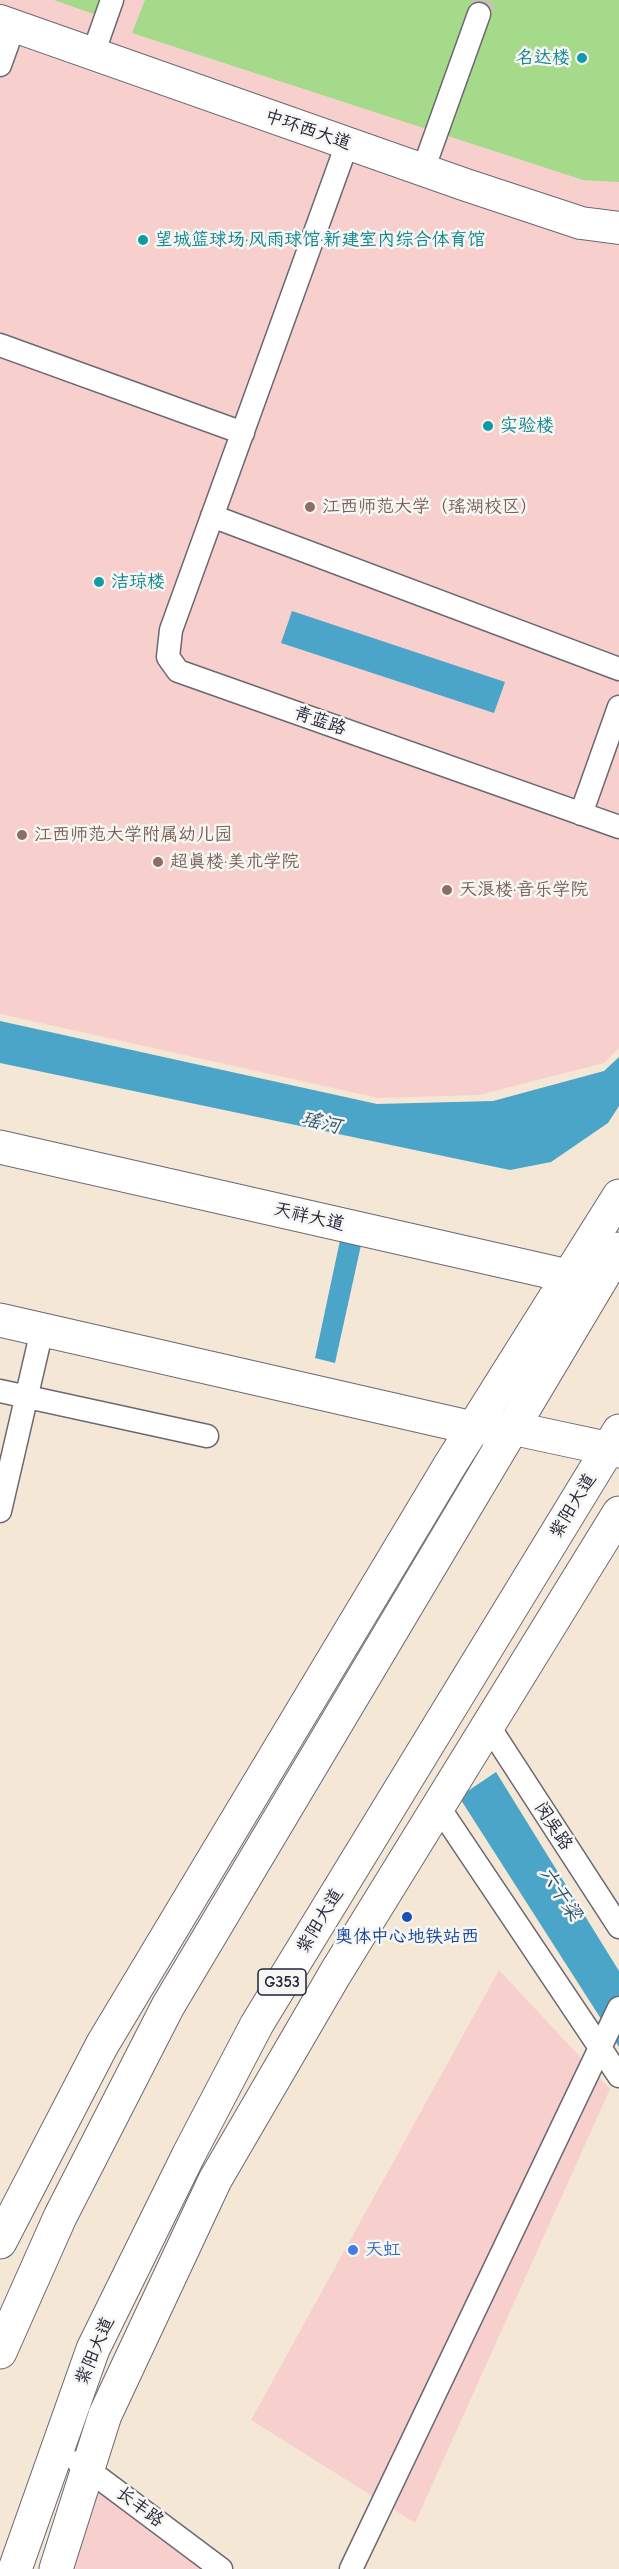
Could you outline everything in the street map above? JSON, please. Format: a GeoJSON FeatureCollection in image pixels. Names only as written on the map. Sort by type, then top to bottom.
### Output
{"type":"FeatureCollection","features":[{"type":"Feature","properties":{"kind":"main road","name":"天祥大道"},"geometry":{"type":"LineString","coordinates":[[0,1147],[568,1276],[614,1267]]}},
{"type":"Feature","properties":{"kind":"main road"},"geometry":{"type":"LineString","coordinates":[[0,2242],[102,2044],[473,1428],[619,1196]]}},
{"type":"Feature","properties":{"kind":"main road"},"geometry":{"type":"LineString","coordinates":[[0,2352],[60,2217],[168,2006],[512,1428],[614,1267]]}},
{"type":"Feature","properties":{"kind":"main road"},"geometry":{"type":"LineString","coordinates":[[0,1320],[473,1428],[512,1428],[615,1443]]}},
{"type":"Feature","properties":{"kind":"main road","name":"紫阳大道"},"geometry":{"type":"LineString","coordinates":[[15,2569],[93,2349],[189,2154],[257,2024],[615,1443]]}},
{"type":"Feature","properties":{"kind":"main road"},"geometry":{"type":"LineString","coordinates":[[56,2569],[105,2415],[215,2180],[335,1974],[619,1513]]}},
{"type":"Feature","properties":{"kind":"street"},"geometry":{"type":"LineString","coordinates":[[93,54],[112,0]]}},
{"type":"Feature","properties":{"kind":"street"},"geometry":{"type":"LineString","coordinates":[[423,170],[479,14]]}},
{"type":"Feature","properties":{"kind":"street"},"geometry":{"type":"LineString","coordinates":[[0,65],[7,23]]}},
{"type":"Feature","properties":{"kind":"street","name":"中环西大道"},"geometry":{"type":"LineString","coordinates":[[7,23],[348,144],[580,223],[619,228]]}},
{"type":"Feature","properties":{"kind":"street","name":"青蓝路"},"geometry":{"type":"LineString","coordinates":[[348,144],[171,630],[168,657],[178,671],[619,827]]}},
{"type":"Feature","properties":{"kind":"street"},"geometry":{"type":"LineString","coordinates":[[0,345],[243,433]]}},
{"type":"Feature","properties":{"kind":"street"},"geometry":{"type":"LineString","coordinates":[[212,516],[619,669]]}},
{"type":"Feature","properties":{"kind":"street"},"geometry":{"type":"LineString","coordinates":[[581,814],[619,707]]}},
{"type":"Feature","properties":{"kind":"street"},"geometry":{"type":"LineString","coordinates":[[0,1512],[42,1330]]}},
{"type":"Feature","properties":{"kind":"street"},"geometry":{"type":"LineString","coordinates":[[0,1391],[207,1436]]}},
{"type":"Feature","properties":{"kind":"street","name":"闵吴路"},"geometry":{"type":"LineString","coordinates":[[488,1725],[619,1927]]}},
{"type":"Feature","properties":{"kind":"street"},"geometry":{"type":"LineString","coordinates":[[438,1806],[619,2076]]}},
{"type":"Feature","properties":{"kind":"street"},"geometry":{"type":"LineString","coordinates":[[351,2569],[619,2008]]}},
{"type":"Feature","properties":{"kind":"street","name":"长丰路"},"geometry":{"type":"LineString","coordinates":[[57,2447],[221,2569]]}},
{"type":"Feature","properties":{"kind":"shaded area","name":"江西师范大学（瑶湖校区）"},"geometry":{"type":"Polygon","coordinates":[[[0,0],[619,0],[619,1048],[604,1063],[479,1095],[378,1098],[0,1014],[0,0]]]}},
{"type":"Feature","properties":{"kind":"shaded area"},"geometry":{"type":"Polygon","coordinates":[[[499,1970],[610,2089],[415,2523],[251,2420],[499,1970]]]}},
{"type":"Feature","properties":{"kind":"shaded area"},"geometry":{"type":"Polygon","coordinates":[[[92,2485],[202,2569],[68,2569],[92,2485]]]}},
{"type":"Feature","properties":{"kind":"green space"},"geometry":{"type":"Polygon","coordinates":[[[54,0],[112,0],[105,18],[54,0]]]}},
{"type":"Feature","properties":{"kind":"green space"},"geometry":{"type":"Polygon","coordinates":[[[145,0],[619,0],[619,182],[583,180],[132,33],[145,0]]]}},
{"type":"Feature","properties":{"kind":"water"},"geometry":{"type":"Polygon","coordinates":[[[292,611],[505,682],[494,713],[281,643],[292,611]]]}},
{"type":"Feature","properties":{"kind":"water","name":"瑶河"},"geometry":{"type":"Polygon","coordinates":[[[0,1021],[377,1104],[493,1101],[604,1071],[619,1057],[619,1106],[608,1123],[551,1162],[510,1170],[0,1063],[0,1021]]]}},
{"type":"Feature","properties":{"kind":"water"},"geometry":{"type":"Polygon","coordinates":[[[342,1231],[363,1236],[335,1363],[315,1358],[342,1231]]]}},
{"type":"Feature","properties":{"kind":"water","name":"六干梁"},"geometry":{"type":"Polygon","coordinates":[[[496,1772],[619,1971],[619,2047],[459,1797],[496,1772]]]}},
{"type":"Feature","properties":{"kind":"tunnel"},"geometry":{"type":"LineString","coordinates":[[479,14],[485,0]]}},
{"type":"Feature","properties":{"kind":"place","name":"名达楼"},"geometry":{"type":"Point","coordinates":[582,58]}},
{"type":"Feature","properties":{"kind":"place","name":"望城篮球场·风雨球馆·新建室内综合体育馆"},"geometry":{"type":"Point","coordinates":[143,240]}},
{"type":"Feature","properties":{"kind":"place","name":"实验楼"},"geometry":{"type":"Point","coordinates":[488,426]}},
{"type":"Feature","properties":{"kind":"place","name":"江西师范大学（瑶湖校区）"},"geometry":{"type":"Point","coordinates":[310,507]}},
{"type":"Feature","properties":{"kind":"place","name":"洁琼楼"},"geometry":{"type":"Point","coordinates":[99,582]}},
{"type":"Feature","properties":{"kind":"place","name":"江西师范大学附属幼儿园"},"geometry":{"type":"Point","coordinates":[22,835]}},
{"type":"Feature","properties":{"kind":"place","name":"超真楼·美术学院"},"geometry":{"type":"Point","coordinates":[158,862]}},
{"type":"Feature","properties":{"kind":"place","name":"天浪楼·音乐学院"},"geometry":{"type":"Point","coordinates":[447,890]}},
{"type":"Feature","properties":{"kind":"place","name":"奥体中心地铁站西"},"geometry":{"type":"Point","coordinates":[407,1917]}},
{"type":"Feature","properties":{"kind":"place","name":"天虹"},"geometry":{"type":"Point","coordinates":[353,2250]}}]}
